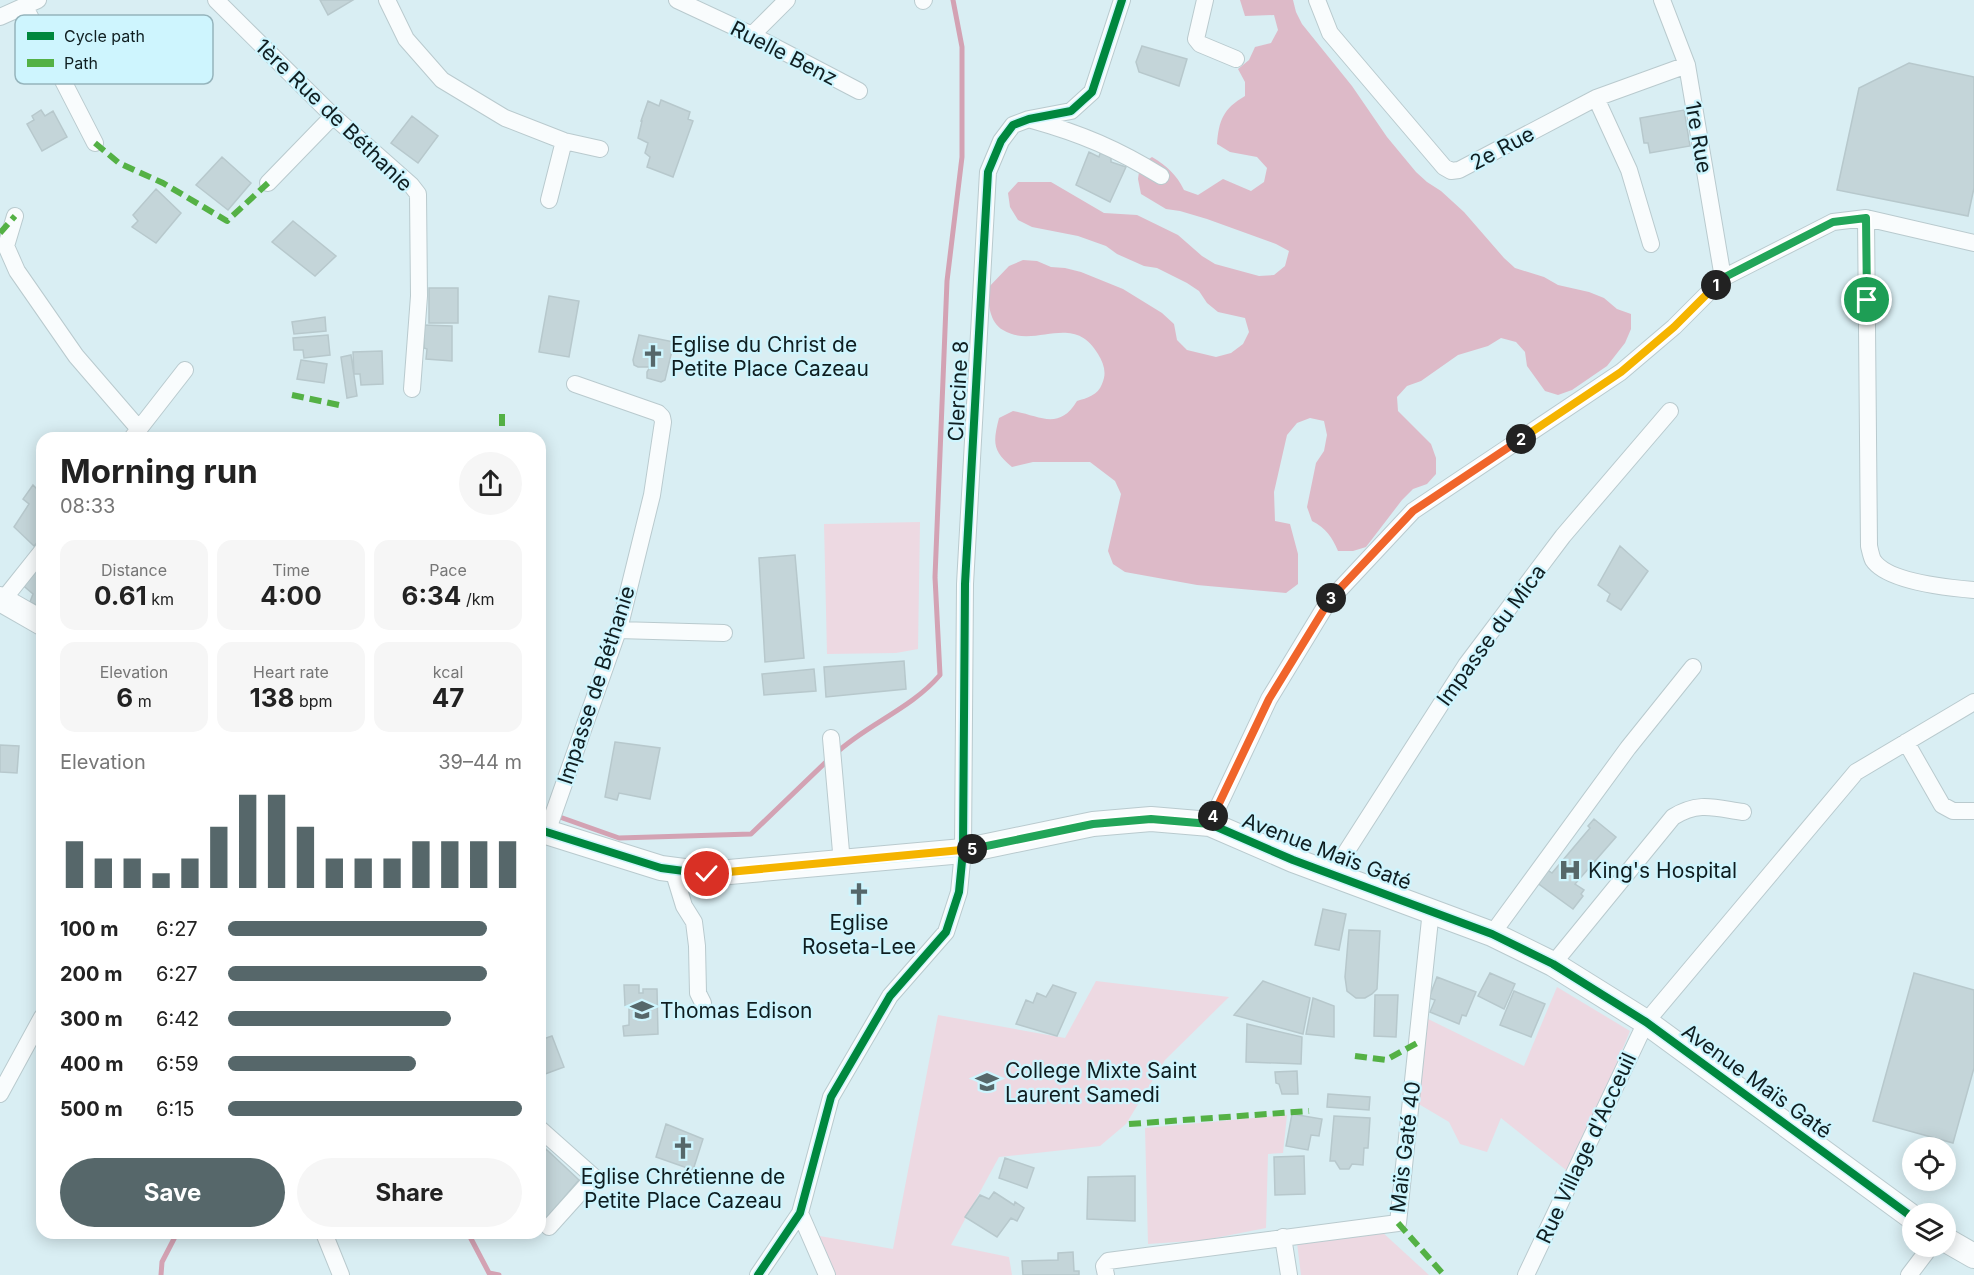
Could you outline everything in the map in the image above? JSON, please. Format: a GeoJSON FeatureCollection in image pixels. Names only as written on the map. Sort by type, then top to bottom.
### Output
{"type":"FeatureCollection","features":[{"type":"Feature","properties":{"kind":"street","name":"1ère Rue de Béthanie"},"geometry":{"type":"LineString","coordinates":[[216,0],[333,116],[411,185],[417,194],[419,296],[412,389]]}},
{"type":"Feature","properties":{"kind":"street"},"geometry":{"type":"LineString","coordinates":[[387,0],[406,39],[442,80],[505,117],[564,141],[600,150]]}},
{"type":"Feature","properties":{"kind":"street","name":"Ruelle Benz"},"geometry":{"type":"LineString","coordinates":[[677,0],[752,35],[859,91]]}},
{"type":"Feature","properties":{"kind":"street"},"geometry":{"type":"LineString","coordinates":[[752,35],[787,0]]}},
{"type":"Feature","properties":{"kind":"street","name":"Clercine 8"},"geometry":{"type":"LineString","coordinates":[[758,1275],[800,1214],[831,1097],[890,996],[946,932],[959,892],[963,851],[965,584],[988,172],[1001,141],[1013,125],[1029,119],[1071,111],[1092,92],[1122,0]]}},
{"type":"Feature","properties":{"kind":"street"},"geometry":{"type":"LineString","coordinates":[[1205,0],[1196,39],[1200,44],[1236,59]]}},
{"type":"Feature","properties":{"kind":"street","name":"2e Rue"},"geometry":{"type":"LineString","coordinates":[[1317,0],[1330,33],[1444,167],[1451,171],[1459,170],[1596,98],[1687,65]]}},
{"type":"Feature","properties":{"kind":"street","name":"1re Rue"},"geometry":{"type":"LineString","coordinates":[[1662,0],[1687,65],[1723,278]]}},
{"type":"Feature","properties":{"kind":"street"},"geometry":{"type":"LineString","coordinates":[[0,17],[32,4]]}},
{"type":"Feature","properties":{"kind":"street"},"geometry":{"type":"LineString","coordinates":[[68,84],[95,143]]}},
{"type":"Feature","properties":{"kind":"street"},"geometry":{"type":"LineString","coordinates":[[1596,98],[1629,170],[1651,244]]}},
{"type":"Feature","properties":{"kind":"street"},"geometry":{"type":"LineString","coordinates":[[268,183],[333,116]]}},
{"type":"Feature","properties":{"kind":"street"},"geometry":{"type":"LineString","coordinates":[[1029,119],[1078,133],[1128,155],[1161,176]]}},
{"type":"Feature","properties":{"kind":"street"},"geometry":{"type":"LineString","coordinates":[[549,200],[564,141]]}},
{"type":"Feature","properties":{"kind":"street"},"geometry":{"type":"LineString","coordinates":[[15,216],[6,246],[16,271],[76,356],[134,432]]}},
{"type":"Feature","properties":{"kind":"street"},"geometry":{"type":"LineString","coordinates":[[1866,218],[1869,546],[1874,561],[1887,571],[1926,585],[1974,591]]}},
{"type":"Feature","properties":{"kind":"street"},"geometry":{"type":"LineString","coordinates":[[1210,824],[1269,699],[1328,602],[1413,511],[1621,372],[1674,327],[1723,278],[1833,222],[1866,218],[1974,243]]}},
{"type":"Feature","properties":{"kind":"street"},"geometry":{"type":"LineString","coordinates":[[138,432],[185,370]]}},
{"type":"Feature","properties":{"kind":"street","name":"Impasse de Béthanie"},"geometry":{"type":"LineString","coordinates":[[546,826],[559,798],[618,630],[652,495],[663,422],[658,412],[575,384]]}},
{"type":"Feature","properties":{"kind":"street","name":"Impasse du Mica"},"geometry":{"type":"LineString","coordinates":[[1332,874],[1466,665],[1563,536],[1670,411]]}},
{"type":"Feature","properties":{"kind":"street"},"geometry":{"type":"LineString","coordinates":[[36,558],[1,599],[36,619]]}},
{"type":"Feature","properties":{"kind":"street"},"geometry":{"type":"LineString","coordinates":[[618,630],[724,633]]}},
{"type":"Feature","properties":{"kind":"street"},"geometry":{"type":"LineString","coordinates":[[1492,934],[1628,748],[1693,667]]}},
{"type":"Feature","properties":{"kind":"street","name":"Rue Village d'Acceuil"},"geometry":{"type":"LineString","coordinates":[[1526,1275],[1646,1022],[1856,772],[1974,702]]}},
{"type":"Feature","properties":{"kind":"street"},"geometry":{"type":"LineString","coordinates":[[831,738],[842,862]]}},
{"type":"Feature","properties":{"kind":"street"},"geometry":{"type":"LineString","coordinates":[[1906,742],[1942,806],[1953,811],[1974,811]]}},
{"type":"Feature","properties":{"kind":"street"},"geometry":{"type":"LineString","coordinates":[[1554,964],[1673,817],[1687,808],[1701,806],[1743,812]]}},
{"type":"Feature","properties":{"kind":"street","name":"Avenue Maïs Gaté"},"geometry":{"type":"LineString","coordinates":[[546,828],[661,868],[707,874],[963,851],[1093,824],[1151,819],[1210,824],[1293,860],[1492,934],[1554,964],[1646,1022],[1902,1210]]}},
{"type":"Feature","properties":{"kind":"street"},"geometry":{"type":"LineString","coordinates":[[673,870],[684,906],[694,922],[698,993],[703,1003]]}},
{"type":"Feature","properties":{"kind":"street","name":"Maïs Gaté 40"},"geometry":{"type":"LineString","coordinates":[[1106,1275],[1104,1266],[1108,1262],[1398,1223],[1431,910]]}},
{"type":"Feature","properties":{"kind":"street"},"geometry":{"type":"LineString","coordinates":[[0,1094],[36,1028]]}},
{"type":"Feature","properties":{"kind":"street"},"geometry":{"type":"LineString","coordinates":[[546,1134],[594,1177],[549,1227]]}},
{"type":"Feature","properties":{"kind":"street"},"geometry":{"type":"LineString","coordinates":[[800,1214],[827,1275]]}},
{"type":"Feature","properties":{"kind":"street"},"geometry":{"type":"LineString","coordinates":[[1283,1237],[1289,1275]]}},
{"type":"Feature","properties":{"kind":"street"},"geometry":{"type":"LineString","coordinates":[[326,1239],[341,1275]]}},
{"type":"Feature","properties":{"kind":"street"},"geometry":{"type":"LineString","coordinates":[[1956,1246],[1974,1256]]}},
{"type":"Feature","properties":{"kind":"street"},"geometry":{"type":"LineString","coordinates":[[1909,1275],[1923,1257]]}},
{"type":"Feature","properties":{"kind":"shaded area"},"geometry":{"type":"Polygon","coordinates":[[[1240,0],[1293,0],[1302,24],[1352,86],[1387,137],[1416,172],[1464,212],[1515,268],[1544,277],[1558,285],[1589,292],[1604,298],[1617,309],[1631,314],[1631,329],[1625,343],[1607,366],[1572,390],[1558,395],[1545,391],[1527,366],[1525,352],[1516,342],[1501,338],[1488,346],[1458,355],[1421,381],[1407,386],[1397,397],[1398,411],[1431,444],[1436,458],[1436,474],[1427,484],[1413,489],[1402,500],[1366,547],[1353,551],[1338,551],[1328,533],[1312,521],[1307,507],[1316,463],[1324,451],[1327,435],[1324,421],[1310,418],[1297,423],[1287,435],[1274,492],[1275,521],[1290,524],[1298,554],[1298,584],[1286,593],[1197,585],[1125,572],[1113,564],[1108,551],[1121,494],[1115,481],[1090,462],[1033,462],[1012,467],[1001,456],[995,440],[999,418],[1013,411],[1048,419],[1063,416],[1077,401],[1098,391],[1105,372],[1098,354],[1088,341],[1077,335],[1053,333],[1015,335],[998,327],[990,312],[987,289],[1009,266],[1023,260],[1037,261],[1051,267],[1081,272],[1123,289],[1162,313],[1174,324],[1177,340],[1187,350],[1216,357],[1231,353],[1243,344],[1249,332],[1245,318],[1218,312],[1207,303],[1199,291],[1157,268],[1144,266],[1117,254],[1106,246],[1078,236],[1032,227],[1018,220],[1010,207],[1008,193],[1018,182],[1051,182],[1104,213],[1137,215],[1178,235],[1215,264],[1259,276],[1274,275],[1285,266],[1289,251],[1207,219],[1166,209],[1141,194],[1138,179],[1140,165],[1152,157],[1171,171],[1184,190],[1198,195],[1223,179],[1251,191],[1264,182],[1267,168],[1257,157],[1230,152],[1217,144],[1219,128],[1224,116],[1245,96],[1245,82],[1238,69],[1249,60],[1255,47],[1271,43],[1278,30],[1274,15],[1245,16],[1240,0]]]}},
{"type":"Feature","properties":{"kind":"shaded area"},"geometry":{"type":"Polygon","coordinates":[[[920,522],[918,649],[896,653],[827,654],[824,524],[920,522]]]}},
{"type":"Feature","properties":{"kind":"shaded area"},"geometry":{"type":"Polygon","coordinates":[[[1096,981],[1229,997],[1165,1060],[1126,1124],[1100,1146],[999,1157],[951,1245],[1009,1257],[1012,1275],[828,1275],[814,1235],[893,1249],[938,1015],[1065,1038],[1096,981]]]}},
{"type":"Feature","properties":{"kind":"shaded area"},"geometry":{"type":"Polygon","coordinates":[[[1557,987],[1630,1031],[1571,1174],[1501,1118],[1487,1152],[1460,1144],[1449,1122],[1417,1103],[1426,1018],[1524,1066],[1557,987]]]}},
{"type":"Feature","properties":{"kind":"shaded area"},"geometry":{"type":"Polygon","coordinates":[[[1287,1115],[1283,1153],[1268,1154],[1266,1228],[1205,1240],[1148,1244],[1145,1128],[1287,1115]]]}},
{"type":"Feature","properties":{"kind":"shaded area"},"geometry":{"type":"Polygon","coordinates":[[[1381,1231],[1429,1275],[1301,1275],[1297,1243],[1381,1231]]]}},
{"type":"Feature","properties":{"kind":"building"},"geometry":{"type":"Polygon","coordinates":[[[320,0],[353,0],[328,15],[320,0]]]}},
{"type":"Feature","properties":{"kind":"building"},"geometry":{"type":"Polygon","coordinates":[[[1142,46],[1187,59],[1179,86],[1139,72],[1136,62],[1142,46]]]}},
{"type":"Feature","properties":{"kind":"building"},"geometry":{"type":"Polygon","coordinates":[[[1909,63],[1974,77],[1974,188],[1968,216],[1837,190],[1859,88],[1909,63]]]}},
{"type":"Feature","properties":{"kind":"building"},"geometry":{"type":"Polygon","coordinates":[[[661,100],[690,112],[688,119],[693,121],[673,177],[647,167],[650,157],[645,153],[648,143],[638,138],[648,101],[659,106],[661,100]]]}},
{"type":"Feature","properties":{"kind":"building"},"geometry":{"type":"Polygon","coordinates":[[[41,110],[45,116],[53,111],[67,137],[42,151],[27,124],[34,120],[32,116],[41,110]]]}},
{"type":"Feature","properties":{"kind":"building"},"geometry":{"type":"Polygon","coordinates":[[[1684,110],[1690,146],[1650,153],[1648,143],[1644,143],[1640,118],[1684,110]]]}},
{"type":"Feature","properties":{"kind":"building"},"geometry":{"type":"Polygon","coordinates":[[[412,116],[438,136],[418,163],[391,143],[412,116]]]}},
{"type":"Feature","properties":{"kind":"building"},"geometry":{"type":"Polygon","coordinates":[[[1101,150],[1111,155],[1111,162],[1126,167],[1110,202],[1076,185],[1089,152],[1099,157],[1101,150]]]}},
{"type":"Feature","properties":{"kind":"building"},"geometry":{"type":"Polygon","coordinates":[[[222,157],[251,183],[228,210],[196,185],[222,157]]]}},
{"type":"Feature","properties":{"kind":"building"},"geometry":{"type":"Polygon","coordinates":[[[156,189],[181,213],[156,243],[132,227],[138,221],[133,215],[156,189]]]}},
{"type":"Feature","properties":{"kind":"building"},"geometry":{"type":"Polygon","coordinates":[[[293,221],[336,256],[315,276],[272,242],[293,221]]]}},
{"type":"Feature","properties":{"kind":"building"},"geometry":{"type":"Polygon","coordinates":[[[429,288],[458,288],[458,323],[429,323],[429,288]]]}},
{"type":"Feature","properties":{"kind":"building"},"geometry":{"type":"Polygon","coordinates":[[[549,296],[579,301],[569,357],[539,352],[549,296]]]}},
{"type":"Feature","properties":{"kind":"building"},"geometry":{"type":"Polygon","coordinates":[[[325,317],[326,331],[294,334],[292,322],[325,317]]]}},
{"type":"Feature","properties":{"kind":"building"},"geometry":{"type":"Polygon","coordinates":[[[423,325],[452,326],[452,361],[426,359],[427,349],[424,348],[422,339],[423,325]]]}},
{"type":"Feature","properties":{"kind":"building"},"geometry":{"type":"Polygon","coordinates":[[[328,335],[330,355],[304,358],[303,350],[294,350],[293,338],[328,335]]]}},
{"type":"Feature","properties":{"kind":"building"},"geometry":{"type":"Polygon","coordinates":[[[639,335],[674,342],[665,380],[661,382],[647,378],[650,367],[634,365],[633,360],[639,335]]]}},
{"type":"Feature","properties":{"kind":"building"},"geometry":{"type":"Polygon","coordinates":[[[382,351],[383,384],[361,385],[360,374],[354,374],[353,352],[382,351]]]}},
{"type":"Feature","properties":{"kind":"building"},"geometry":{"type":"Polygon","coordinates":[[[351,355],[357,396],[347,398],[341,357],[351,355]]]}},
{"type":"Feature","properties":{"kind":"building"},"geometry":{"type":"Polygon","coordinates":[[[301,360],[327,364],[324,383],[297,379],[301,360]]]}},
{"type":"Feature","properties":{"kind":"building"},"geometry":{"type":"Polygon","coordinates":[[[33,485],[36,488],[36,544],[34,546],[14,527],[29,504],[23,499],[33,485]]]}},
{"type":"Feature","properties":{"kind":"building"},"geometry":{"type":"Polygon","coordinates":[[[1620,546],[1648,571],[1621,610],[1607,601],[1610,594],[1598,585],[1620,546]]]}},
{"type":"Feature","properties":{"kind":"building"},"geometry":{"type":"Polygon","coordinates":[[[795,555],[804,658],[765,662],[759,558],[795,555]]]}},
{"type":"Feature","properties":{"kind":"building"},"geometry":{"type":"Polygon","coordinates":[[[36,567],[36,605],[30,602],[33,594],[19,582],[36,567]]]}},
{"type":"Feature","properties":{"kind":"building"},"geometry":{"type":"Polygon","coordinates":[[[904,661],[906,689],[826,697],[824,667],[904,661]]]}},
{"type":"Feature","properties":{"kind":"building"},"geometry":{"type":"Polygon","coordinates":[[[814,669],[816,691],[764,695],[762,674],[814,669]]]}},
{"type":"Feature","properties":{"kind":"building"},"geometry":{"type":"Polygon","coordinates":[[[615,742],[660,748],[650,799],[619,793],[617,800],[605,797],[615,742]]]}},
{"type":"Feature","properties":{"kind":"building"},"geometry":{"type":"Polygon","coordinates":[[[0,745],[19,746],[17,773],[0,772],[0,745]]]}},
{"type":"Feature","properties":{"kind":"building"},"geometry":{"type":"Polygon","coordinates":[[[1594,819],[1616,837],[1575,884],[1584,890],[1581,894],[1583,896],[1573,909],[1536,882],[1546,869],[1552,873],[1590,828],[1588,826],[1594,819]]]}},
{"type":"Feature","properties":{"kind":"building"},"geometry":{"type":"Polygon","coordinates":[[[1323,909],[1346,914],[1339,950],[1315,945],[1323,909]]]}},
{"type":"Feature","properties":{"kind":"building"},"geometry":{"type":"Polygon","coordinates":[[[1349,930],[1380,931],[1377,989],[1365,998],[1356,998],[1347,991],[1345,977],[1349,930]]]}},
{"type":"Feature","properties":{"kind":"building"},"geometry":{"type":"Polygon","coordinates":[[[1490,973],[1515,984],[1504,1009],[1478,996],[1490,973]]]}},
{"type":"Feature","properties":{"kind":"building"},"geometry":{"type":"Polygon","coordinates":[[[1914,973],[1974,990],[1974,1068],[1955,1137],[1931,1137],[1873,1121],[1914,973]]]}},
{"type":"Feature","properties":{"kind":"building"},"geometry":{"type":"Polygon","coordinates":[[[1437,977],[1476,992],[1466,1016],[1462,1015],[1459,1024],[1430,1012],[1435,1000],[1429,998],[1437,977]]]}},
{"type":"Feature","properties":{"kind":"building"},"geometry":{"type":"Polygon","coordinates":[[[1263,981],[1310,998],[1303,1034],[1234,1015],[1263,981]]]}},
{"type":"Feature","properties":{"kind":"building"},"geometry":{"type":"Polygon","coordinates":[[[624,985],[639,985],[639,993],[643,993],[643,989],[657,989],[658,1034],[624,1036],[623,1026],[629,1025],[629,1006],[625,1006],[624,985]]]}},
{"type":"Feature","properties":{"kind":"building"},"geometry":{"type":"Polygon","coordinates":[[[1053,985],[1076,993],[1057,1036],[1016,1024],[1026,1000],[1033,1003],[1037,993],[1046,997],[1053,985]]]}},
{"type":"Feature","properties":{"kind":"building"},"geometry":{"type":"Polygon","coordinates":[[[1514,991],[1545,1004],[1531,1037],[1500,1025],[1514,991]]]}},
{"type":"Feature","properties":{"kind":"building"},"geometry":{"type":"Polygon","coordinates":[[[1375,995],[1398,995],[1396,1037],[1374,1036],[1375,995]]]}},
{"type":"Feature","properties":{"kind":"building"},"geometry":{"type":"Polygon","coordinates":[[[1313,998],[1334,1006],[1334,1037],[1306,1034],[1313,998]]]}},
{"type":"Feature","properties":{"kind":"building"},"geometry":{"type":"Polygon","coordinates":[[[1247,1024],[1302,1037],[1301,1064],[1246,1062],[1247,1024]]]}},
{"type":"Feature","properties":{"kind":"building"},"geometry":{"type":"Polygon","coordinates":[[[552,1036],[564,1067],[546,1074],[546,1038],[552,1036]]]}},
{"type":"Feature","properties":{"kind":"building"},"geometry":{"type":"Polygon","coordinates":[[[1297,1071],[1298,1094],[1282,1094],[1279,1084],[1276,1083],[1275,1072],[1297,1071]]]}},
{"type":"Feature","properties":{"kind":"building"},"geometry":{"type":"Polygon","coordinates":[[[1328,1094],[1370,1097],[1369,1110],[1327,1107],[1328,1094]]]}},
{"type":"Feature","properties":{"kind":"building"},"geometry":{"type":"Polygon","coordinates":[[[1292,1114],[1322,1119],[1319,1136],[1311,1135],[1308,1150],[1286,1146],[1292,1114]]]}},
{"type":"Feature","properties":{"kind":"building"},"geometry":{"type":"Polygon","coordinates":[[[1334,1116],[1370,1118],[1368,1148],[1364,1148],[1363,1165],[1352,1164],[1349,1169],[1340,1169],[1335,1161],[1330,1161],[1334,1116]]]}},
{"type":"Feature","properties":{"kind":"building"},"geometry":{"type":"Polygon","coordinates":[[[666,1124],[703,1139],[693,1170],[656,1157],[666,1124]]]}},
{"type":"Feature","properties":{"kind":"building"},"geometry":{"type":"Polygon","coordinates":[[[546,1149],[579,1180],[546,1219],[546,1149]]]}},
{"type":"Feature","properties":{"kind":"building"},"geometry":{"type":"Polygon","coordinates":[[[1304,1156],[1305,1194],[1275,1195],[1274,1157],[1304,1156]]]}},
{"type":"Feature","properties":{"kind":"building"},"geometry":{"type":"Polygon","coordinates":[[[1005,1158],[1034,1168],[1027,1188],[999,1178],[1005,1158]]]}},
{"type":"Feature","properties":{"kind":"building"},"geometry":{"type":"Polygon","coordinates":[[[1135,1176],[1135,1221],[1087,1219],[1088,1177],[1135,1176]]]}},
{"type":"Feature","properties":{"kind":"building"},"geometry":{"type":"Polygon","coordinates":[[[994,1192],[1014,1205],[1015,1202],[1024,1208],[1017,1221],[1011,1218],[997,1237],[965,1217],[980,1195],[989,1199],[994,1192]]]}},
{"type":"Feature","properties":{"kind":"building"},"geometry":{"type":"Polygon","coordinates":[[[1073,1252],[1074,1271],[1079,1271],[1079,1275],[1023,1275],[1022,1261],[1058,1260],[1058,1253],[1073,1252]]]}},
{"type":"Feature","properties":{"kind":"waterway"},"geometry":{"type":"LineString","coordinates":[[835,754],[916,697],[940,675],[935,577],[947,281],[962,157],[962,47],[953,0]]}},
{"type":"Feature","properties":{"kind":"waterway"},"geometry":{"type":"LineString","coordinates":[[546,812],[619,838],[751,834],[828,760]]}},
{"type":"Feature","properties":{"kind":"waterway"},"geometry":{"type":"LineString","coordinates":[[161,1275],[162,1262],[174,1239]]}},
{"type":"Feature","properties":{"kind":"waterway"},"geometry":{"type":"LineString","coordinates":[[471,1239],[489,1273],[499,1275]]}},
{"type":"Feature","properties":{"kind":"marked path"},"geometry":{"type":"LineString","coordinates":[[95,143],[119,163],[163,183],[227,221],[268,183]]}},
{"type":"Feature","properties":{"kind":"marked path"},"geometry":{"type":"LineString","coordinates":[[0,233],[15,216]]}},
{"type":"Feature","properties":{"kind":"marked path"},"geometry":{"type":"LineString","coordinates":[[292,395],[339,405]]}},
{"type":"Feature","properties":{"kind":"marked path"},"geometry":{"type":"LineString","coordinates":[[502,414],[502,432]]}},
{"type":"Feature","properties":{"kind":"marked path"},"geometry":{"type":"LineString","coordinates":[[1355,1056],[1386,1060],[1417,1043]]}},
{"type":"Feature","properties":{"kind":"marked path"},"geometry":{"type":"LineString","coordinates":[[1129,1124],[1309,1111]]}},
{"type":"Feature","properties":{"kind":"marked path"},"geometry":{"type":"LineString","coordinates":[[1398,1223],[1444,1275]]}},
{"type":"Feature","properties":{"kind":"cycle path"},"geometry":{"type":"LineString","coordinates":[[758,1275],[800,1213],[831,1097],[890,996],[946,932],[959,892],[963,851],[965,584],[988,172],[1001,141],[1013,125],[1029,119],[1071,111],[1092,92],[1122,0]]}},
{"type":"Feature","properties":{"kind":"cycle path"},"geometry":{"type":"LineString","coordinates":[[546,832],[661,868],[707,874],[963,851],[1093,824],[1151,819],[1210,824],[1293,860],[1492,934],[1553,964],[1646,1022],[1902,1210]]}},
{"type":"Feature","properties":{"kind":"place","name":"Eglise du Christ de Petite Place Cazeau"},"geometry":{"type":"Point","coordinates":[653,356]}},
{"type":"Feature","properties":{"kind":"place","name":"King's Hospital"},"geometry":{"type":"Point","coordinates":[1570,870]}},
{"type":"Feature","properties":{"kind":"place","name":"Eglise Roseta-Lee"},"geometry":{"type":"Point","coordinates":[859,894]}},
{"type":"Feature","properties":{"kind":"place","name":"Thomas Edison"},"geometry":{"type":"Point","coordinates":[642,1010]}},
{"type":"Feature","properties":{"kind":"place","name":"College Mixte Saint Laurent Samedi"},"geometry":{"type":"Point","coordinates":[987,1082]}},
{"type":"Feature","properties":{"kind":"place","name":"Eglise Chrétienne de Petite Place Cazeau"},"geometry":{"type":"Point","coordinates":[683,1148]}},
{"type":"Feature","properties":{"kind":"route"},"geometry":{"type":"LineString","coordinates":[[707,874],[963,851],[1093,824],[1151,819],[1210,824],[1269,699],[1328,602],[1413,511],[1621,372],[1674,327],[1723,278],[1833,222],[1866,218],[1867,300]]}}]}
